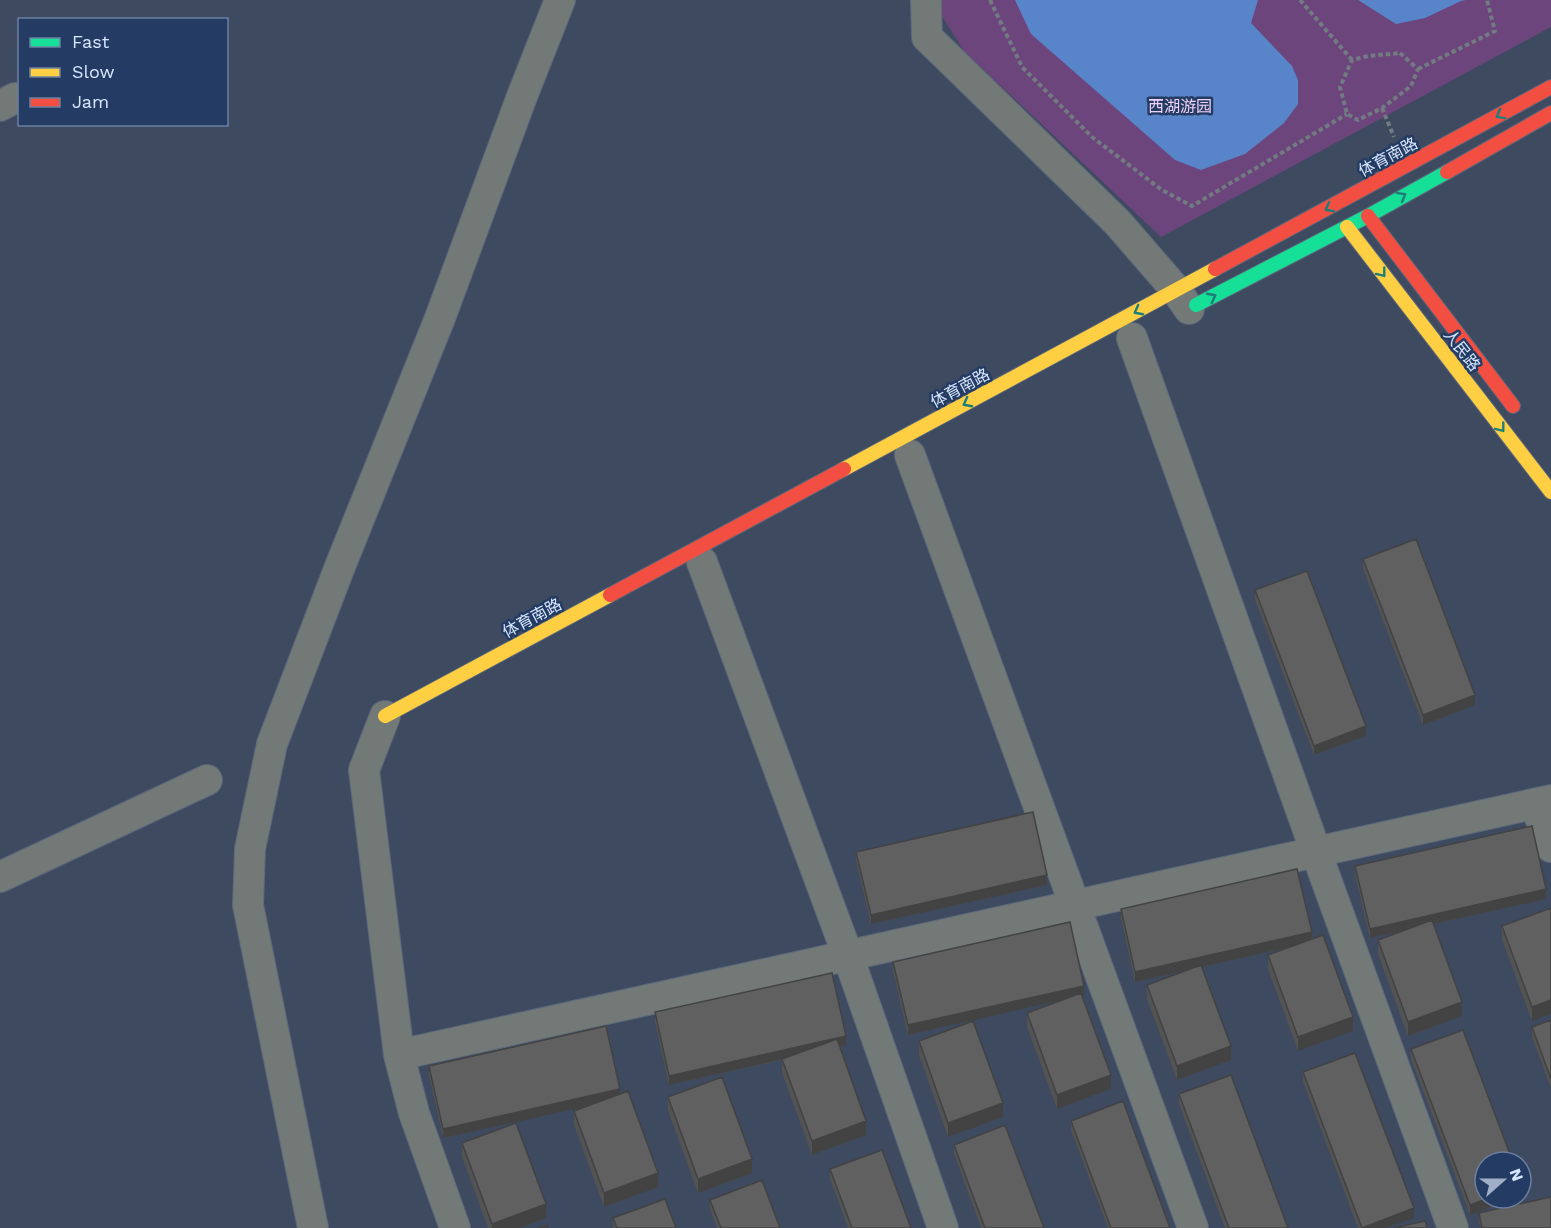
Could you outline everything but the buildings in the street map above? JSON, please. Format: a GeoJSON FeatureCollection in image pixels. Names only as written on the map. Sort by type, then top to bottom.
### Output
{"type":"FeatureCollection","features":[{"type":"Feature","properties":{"kind":"street"},"geometry":{"type":"LineString","coordinates":[[313,1228],[248,905],[250,849],[272,744],[339,569],[440,318],[560,0]]}},
{"type":"Feature","properties":{"kind":"street"},"geometry":{"type":"LineString","coordinates":[[926,0],[927,37],[1118,223],[1181,304]]}},
{"type":"Feature","properties":{"kind":"street","name":"体育南路"},"geometry":{"type":"LineString","coordinates":[[391,720],[1181,304],[1551,87]]}},
{"type":"Feature","properties":{"kind":"street","name":"体育南路"},"geometry":{"type":"LineString","coordinates":[[1181,304],[1347,227],[1551,113]]}},
{"type":"Feature","properties":{"kind":"street","name":"人民路"},"geometry":{"type":"LineString","coordinates":[[1368,216],[1523,418]]}},
{"type":"Feature","properties":{"kind":"street","name":"人民路"},"geometry":{"type":"LineString","coordinates":[[1347,227],[1551,492]]}},
{"type":"Feature","properties":{"kind":"street"},"geometry":{"type":"LineString","coordinates":[[1132,338],[1453,1228]]}},
{"type":"Feature","properties":{"kind":"street"},"geometry":{"type":"LineString","coordinates":[[910,455],[1193,1228]]}},
{"type":"Feature","properties":{"kind":"street"},"geometry":{"type":"LineString","coordinates":[[701,563],[848,956],[943,1228]]}},
{"type":"Feature","properties":{"kind":"street","name":"体育南路"},"geometry":{"type":"LineString","coordinates":[[391,720],[534,651]]}},
{"type":"Feature","properties":{"kind":"street"},"geometry":{"type":"LineString","coordinates":[[391,720],[376,772],[385,874],[412,1052],[425,1103],[469,1228]]}},
{"type":"Feature","properties":{"kind":"street"},"geometry":{"type":"LineString","coordinates":[[391,720],[364,770],[399,1055],[414,1113],[455,1228]]}},
{"type":"Feature","properties":{"kind":"street"},"geometry":{"type":"LineString","coordinates":[[0,877],[207,780]]}},
{"type":"Feature","properties":{"kind":"street"},"geometry":{"type":"LineString","coordinates":[[412,1052],[1543,802],[1551,847]]}},
{"type":"Feature","properties":{"kind":"path"},"geometry":{"type":"LineString","coordinates":[[990,0],[1022,67],[1092,137],[1162,190],[1192,206],[1347,114]]}},
{"type":"Feature","properties":{"kind":"path"},"geometry":{"type":"LineString","coordinates":[[1300,0],[1352,60]]}},
{"type":"Feature","properties":{"kind":"path"},"geometry":{"type":"LineString","coordinates":[[1352,60],[1340,87],[1347,114],[1358,120],[1382,108],[1411,86],[1419,69],[1495,31],[1487,1]]}},
{"type":"Feature","properties":{"kind":"path"},"geometry":{"type":"LineString","coordinates":[[1352,60],[1400,53],[1419,69]]}},
{"type":"Feature","properties":{"kind":"path"},"geometry":{"type":"LineString","coordinates":[[1382,108],[1395,140]]}},
{"type":"Feature","properties":{"kind":"green space","name":"西湖游园"},"geometry":{"type":"Polygon","coordinates":[[[939,0],[1551,0],[1551,27],[1161,237],[964,51],[938,10],[939,0]]]}},
{"type":"Feature","properties":{"kind":"water"},"geometry":{"type":"Polygon","coordinates":[[[1015,0],[1258,0],[1251,23],[1292,66],[1298,80],[1298,104],[1284,123],[1245,154],[1201,170],[1175,160],[1031,34],[1015,0]]]}},
{"type":"Feature","properties":{"kind":"water"},"geometry":{"type":"Polygon","coordinates":[[[1358,0],[1466,0],[1425,18],[1396,24],[1358,0]]]}},
{"type":"Feature","properties":{"kind":"traffic: fast"},"geometry":{"type":"LineString","coordinates":[[1196,305],[1368,216],[1447,172]]}},
{"type":"Feature","properties":{"kind":"traffic: slow"},"geometry":{"type":"LineString","coordinates":[[1347,227],[1551,492]]}},
{"type":"Feature","properties":{"kind":"traffic: slow"},"geometry":{"type":"LineString","coordinates":[[844,469],[1215,269]]}},
{"type":"Feature","properties":{"kind":"traffic: slow"},"geometry":{"type":"LineString","coordinates":[[385,716],[610,595]]}},
{"type":"Feature","properties":{"kind":"traffic: jam"},"geometry":{"type":"LineString","coordinates":[[1215,269],[1551,87]]}},
{"type":"Feature","properties":{"kind":"traffic: jam"},"geometry":{"type":"LineString","coordinates":[[1447,172],[1551,113]]}},
{"type":"Feature","properties":{"kind":"traffic: jam"},"geometry":{"type":"LineString","coordinates":[[1368,216],[1513,406]]}},
{"type":"Feature","properties":{"kind":"traffic: jam"},"geometry":{"type":"LineString","coordinates":[[610,595],[844,469]]}}]}
